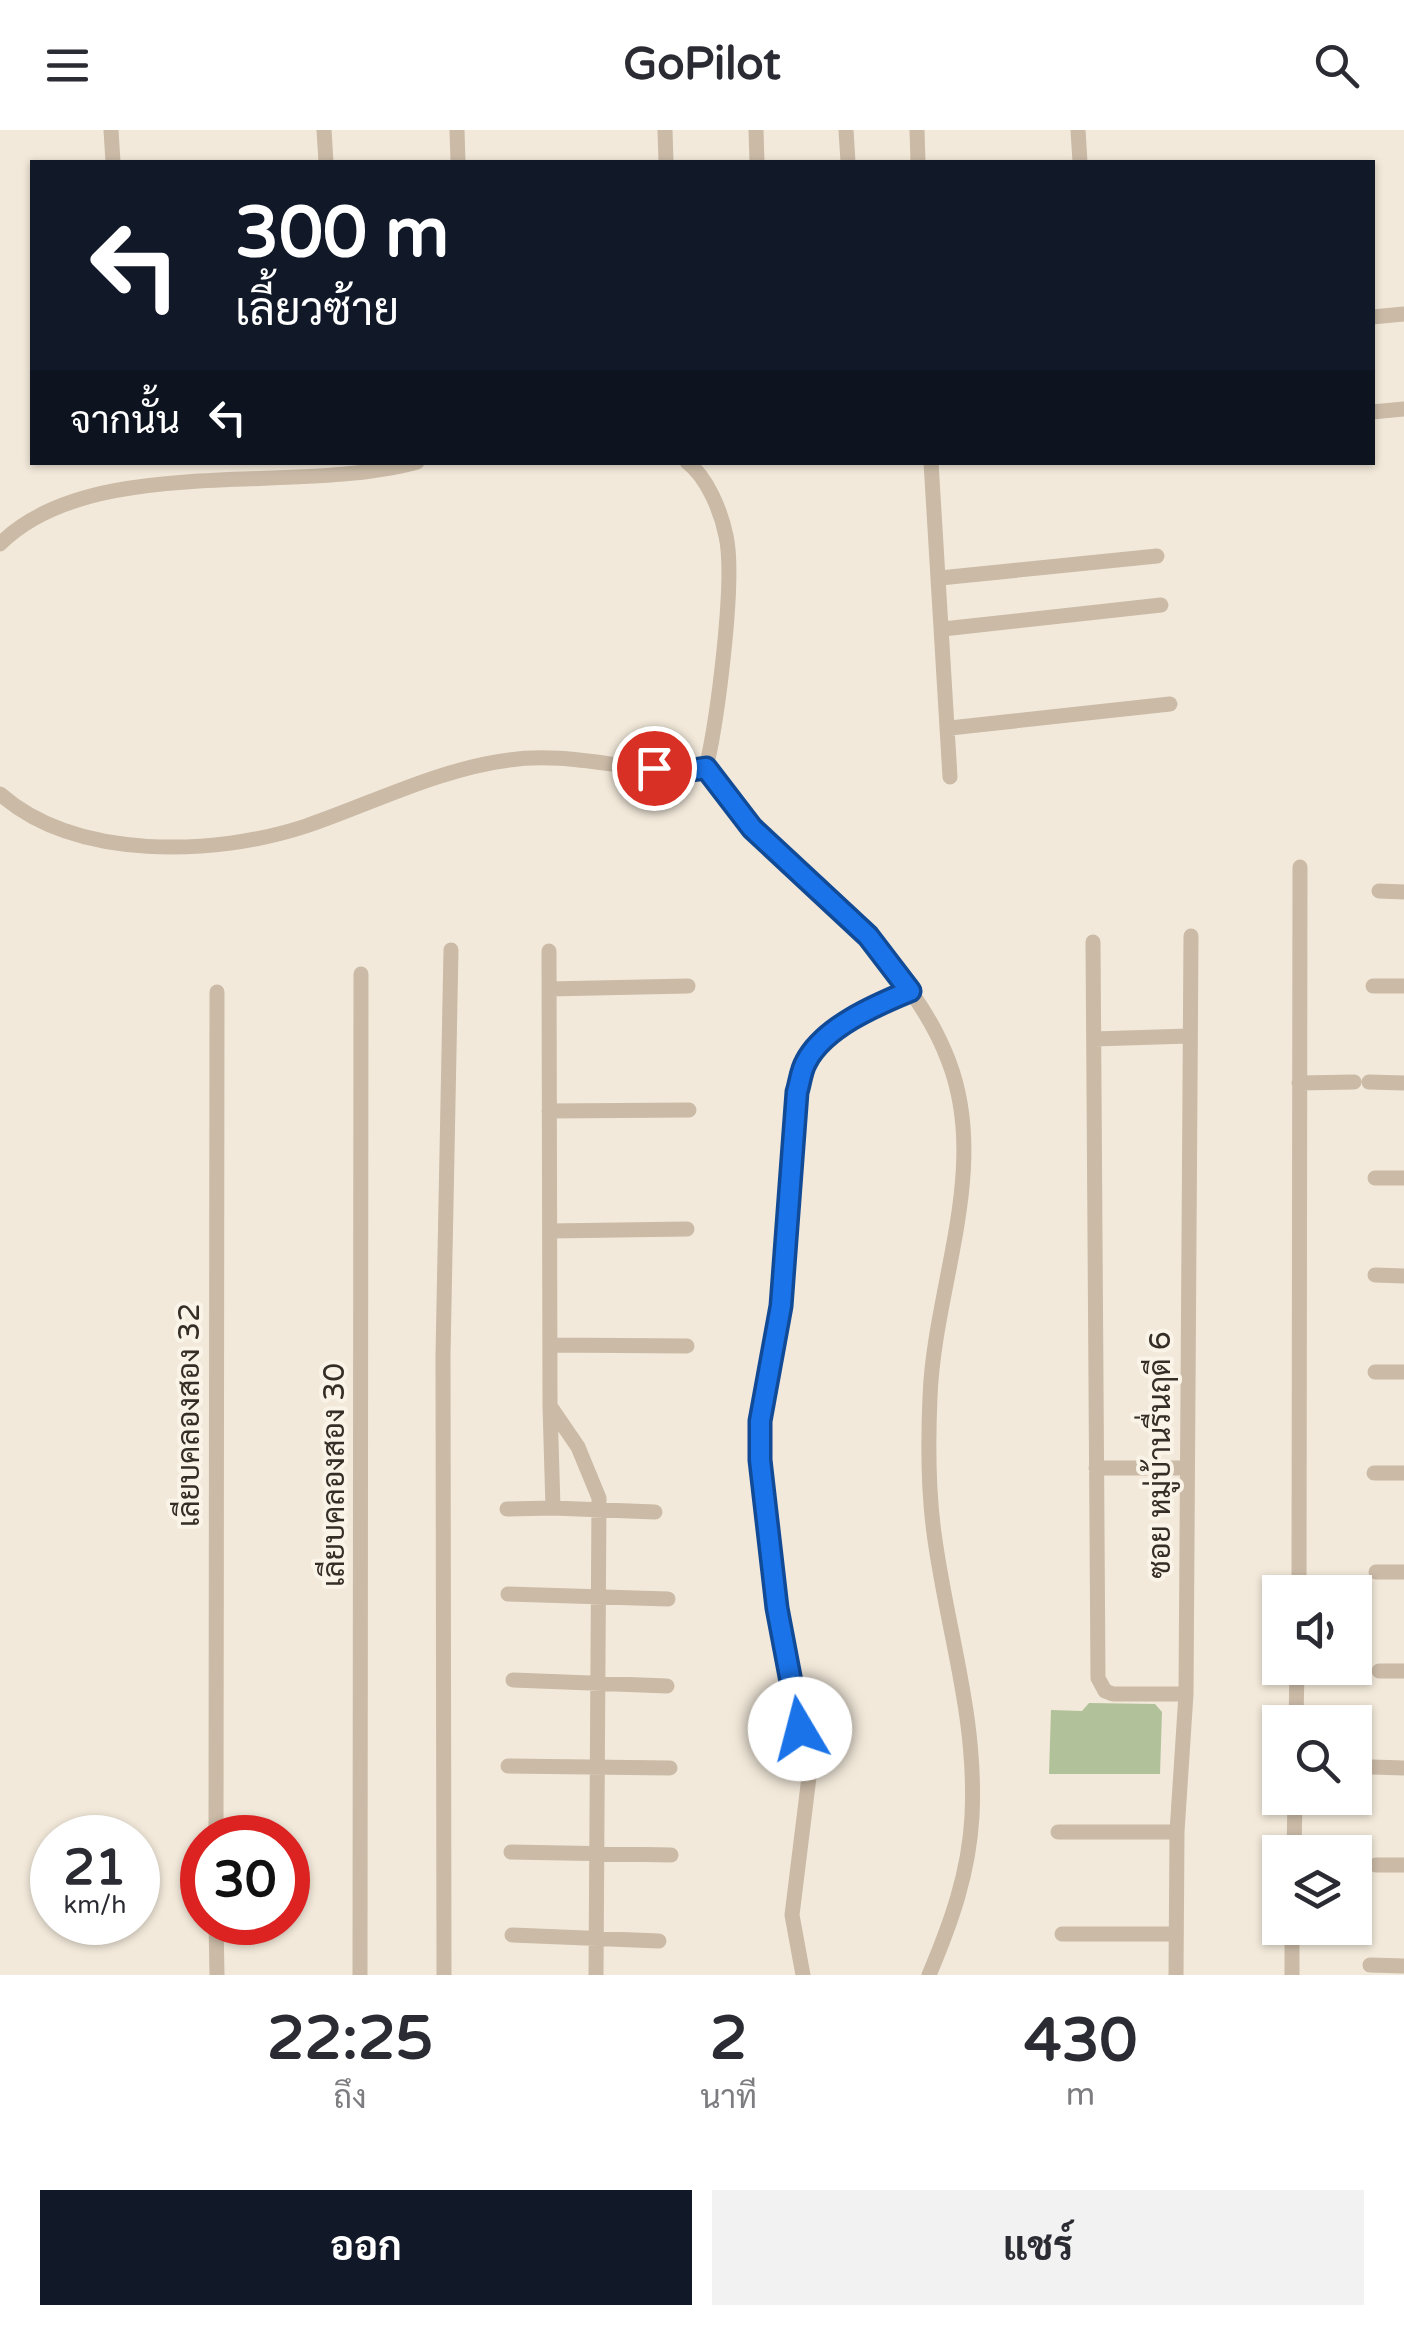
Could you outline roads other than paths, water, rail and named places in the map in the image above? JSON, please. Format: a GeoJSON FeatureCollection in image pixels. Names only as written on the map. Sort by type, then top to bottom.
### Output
{"type":"FeatureCollection","features":[{"type":"Feature","properties":{"kind":"street"},"geometry":{"type":"LineString","coordinates":[[111,130],[114,160]]}},
{"type":"Feature","properties":{"kind":"street"},"geometry":{"type":"LineString","coordinates":[[324,130],[326,160]]}},
{"type":"Feature","properties":{"kind":"street"},"geometry":{"type":"LineString","coordinates":[[457,130],[458,160]]}},
{"type":"Feature","properties":{"kind":"street"},"geometry":{"type":"LineString","coordinates":[[665,130],[666,160]]}},
{"type":"Feature","properties":{"kind":"street"},"geometry":{"type":"LineString","coordinates":[[756,130],[757,160]]}},
{"type":"Feature","properties":{"kind":"street"},"geometry":{"type":"LineString","coordinates":[[846,130],[848,160]]}},
{"type":"Feature","properties":{"kind":"street"},"geometry":{"type":"LineString","coordinates":[[917,130],[918,160]]}},
{"type":"Feature","properties":{"kind":"street"},"geometry":{"type":"LineString","coordinates":[[1078,130],[1080,160]]}},
{"type":"Feature","properties":{"kind":"street"},"geometry":{"type":"LineString","coordinates":[[1375,317],[1404,314]]}},
{"type":"Feature","properties":{"kind":"street"},"geometry":{"type":"LineString","coordinates":[[1375,412],[1404,409]]}},
{"type":"Feature","properties":{"kind":"street"},"geometry":{"type":"LineString","coordinates":[[0,544],[27,520],[112,492],[227,480],[315,479],[398,465]]}},
{"type":"Feature","properties":{"kind":"street"},"geometry":{"type":"LineString","coordinates":[[690,465],[698,471],[727,537],[723,638],[706,768],[752,828],[868,936],[910,991],[950,1064],[962,1120],[956,1226],[932,1342],[930,1480],[934,1532],[970,1721],[972,1819],[957,1905],[929,1975]]}},
{"type":"Feature","properties":{"kind":"street"},"geometry":{"type":"LineString","coordinates":[[931,465],[950,776]]}},
{"type":"Feature","properties":{"kind":"street"},"geometry":{"type":"LineString","coordinates":[[940,578],[1157,556]]}},
{"type":"Feature","properties":{"kind":"street"},"geometry":{"type":"LineString","coordinates":[[943,630],[1161,605]]}},
{"type":"Feature","properties":{"kind":"street"},"geometry":{"type":"LineString","coordinates":[[950,728],[1170,704]]}},
{"type":"Feature","properties":{"kind":"street"},"geometry":{"type":"LineString","coordinates":[[0,794],[57,830],[121,844],[199,845],[274,835],[410,786],[500,761],[541,755],[678,772],[706,768]]}},
{"type":"Feature","properties":{"kind":"street"},"geometry":{"type":"LineString","coordinates":[[1300,867],[1300,1575]]}},
{"type":"Feature","properties":{"kind":"street"},"geometry":{"type":"LineString","coordinates":[[1378,891],[1404,892]]}},
{"type":"Feature","properties":{"kind":"street","name":"ซอย หมู่บ้านรื่นฤดี 6"},"geometry":{"type":"LineString","coordinates":[[1176,1975],[1176,1832],[1186,1694],[1191,936]]}},
{"type":"Feature","properties":{"kind":"street"},"geometry":{"type":"LineString","coordinates":[[1093,942],[1100,1685],[1113,1694],[1186,1694]]}},
{"type":"Feature","properties":{"kind":"street"},"geometry":{"type":"LineString","coordinates":[[444,1975],[444,1354],[451,950]]}},
{"type":"Feature","properties":{"kind":"street"},"geometry":{"type":"LineString","coordinates":[[549,951],[553,1508]]}},
{"type":"Feature","properties":{"kind":"street","name":"เลียบคลองสอง 30"},"geometry":{"type":"LineString","coordinates":[[360,1975],[362,974]]}},
{"type":"Feature","properties":{"kind":"street"},"geometry":{"type":"LineString","coordinates":[[549,989],[688,986]]}},
{"type":"Feature","properties":{"kind":"street"},"geometry":{"type":"LineString","coordinates":[[1373,986],[1404,986]]}},
{"type":"Feature","properties":{"kind":"street"},"geometry":{"type":"LineString","coordinates":[[803,1975],[792,1915],[809,1777],[768,1546],[760,1421],[781,1306],[794,1122],[806,1061],[851,1020],[910,991]]}},
{"type":"Feature","properties":{"kind":"street","name":"เลียบคลองสอง 32"},"geometry":{"type":"LineString","coordinates":[[216,1815],[217,992]]}},
{"type":"Feature","properties":{"kind":"street"},"geometry":{"type":"LineString","coordinates":[[1094,1039],[1189,1036]]}},
{"type":"Feature","properties":{"kind":"street"},"geometry":{"type":"LineString","coordinates":[[1300,1082],[1404,1083]]}},
{"type":"Feature","properties":{"kind":"street"},"geometry":{"type":"LineString","coordinates":[[549,1111],[689,1110]]}},
{"type":"Feature","properties":{"kind":"street"},"geometry":{"type":"LineString","coordinates":[[1375,1178],[1404,1178]]}},
{"type":"Feature","properties":{"kind":"street"},"geometry":{"type":"LineString","coordinates":[[550,1230],[687,1229]]}},
{"type":"Feature","properties":{"kind":"street"},"geometry":{"type":"LineString","coordinates":[[1375,1275],[1404,1276]]}},
{"type":"Feature","properties":{"kind":"street"},"geometry":{"type":"LineString","coordinates":[[550,1345],[686,1346]]}},
{"type":"Feature","properties":{"kind":"street"},"geometry":{"type":"LineString","coordinates":[[1375,1372],[1404,1372]]}},
{"type":"Feature","properties":{"kind":"street"},"geometry":{"type":"LineString","coordinates":[[550,1406],[578,1447],[598,1498],[596,1975]]}},
{"type":"Feature","properties":{"kind":"street"},"geometry":{"type":"LineString","coordinates":[[1096,1468],[1187,1468]]}},
{"type":"Feature","properties":{"kind":"street"},"geometry":{"type":"LineString","coordinates":[[1374,1474],[1404,1473]]}},
{"type":"Feature","properties":{"kind":"street"},"geometry":{"type":"LineString","coordinates":[[507,1509],[655,1512]]}},
{"type":"Feature","properties":{"kind":"street"},"geometry":{"type":"LineString","coordinates":[[1376,1572],[1404,1572]]}},
{"type":"Feature","properties":{"kind":"street"},"geometry":{"type":"LineString","coordinates":[[508,1594],[668,1599]]}},
{"type":"Feature","properties":{"kind":"street"},"geometry":{"type":"LineString","coordinates":[[1378,1671],[1404,1671]]}},
{"type":"Feature","properties":{"kind":"street"},"geometry":{"type":"LineString","coordinates":[[513,1680],[666,1686]]}},
{"type":"Feature","properties":{"kind":"street"},"geometry":{"type":"LineString","coordinates":[[508,1766],[670,1768]]}},
{"type":"Feature","properties":{"kind":"street"},"geometry":{"type":"LineString","coordinates":[[1372,1767],[1404,1768]]}},
{"type":"Feature","properties":{"kind":"street"},"geometry":{"type":"LineString","coordinates":[[1058,1832],[1176,1832]]}},
{"type":"Feature","properties":{"kind":"street"},"geometry":{"type":"LineString","coordinates":[[511,1852],[671,1855]]}},
{"type":"Feature","properties":{"kind":"street"},"geometry":{"type":"LineString","coordinates":[[1376,1865],[1404,1865]]}},
{"type":"Feature","properties":{"kind":"street"},"geometry":{"type":"LineString","coordinates":[[1062,1934],[1176,1934]]}},
{"type":"Feature","properties":{"kind":"street"},"geometry":{"type":"LineString","coordinates":[[512,1936],[659,1941]]}},
{"type":"Feature","properties":{"kind":"street"},"geometry":{"type":"LineString","coordinates":[[216,1945],[216,1975]]}},
{"type":"Feature","properties":{"kind":"street"},"geometry":{"type":"LineString","coordinates":[[1292,1945],[1292,1975]]}},
{"type":"Feature","properties":{"kind":"street"},"geometry":{"type":"LineString","coordinates":[[1370,1966],[1404,1966]]}}]}
